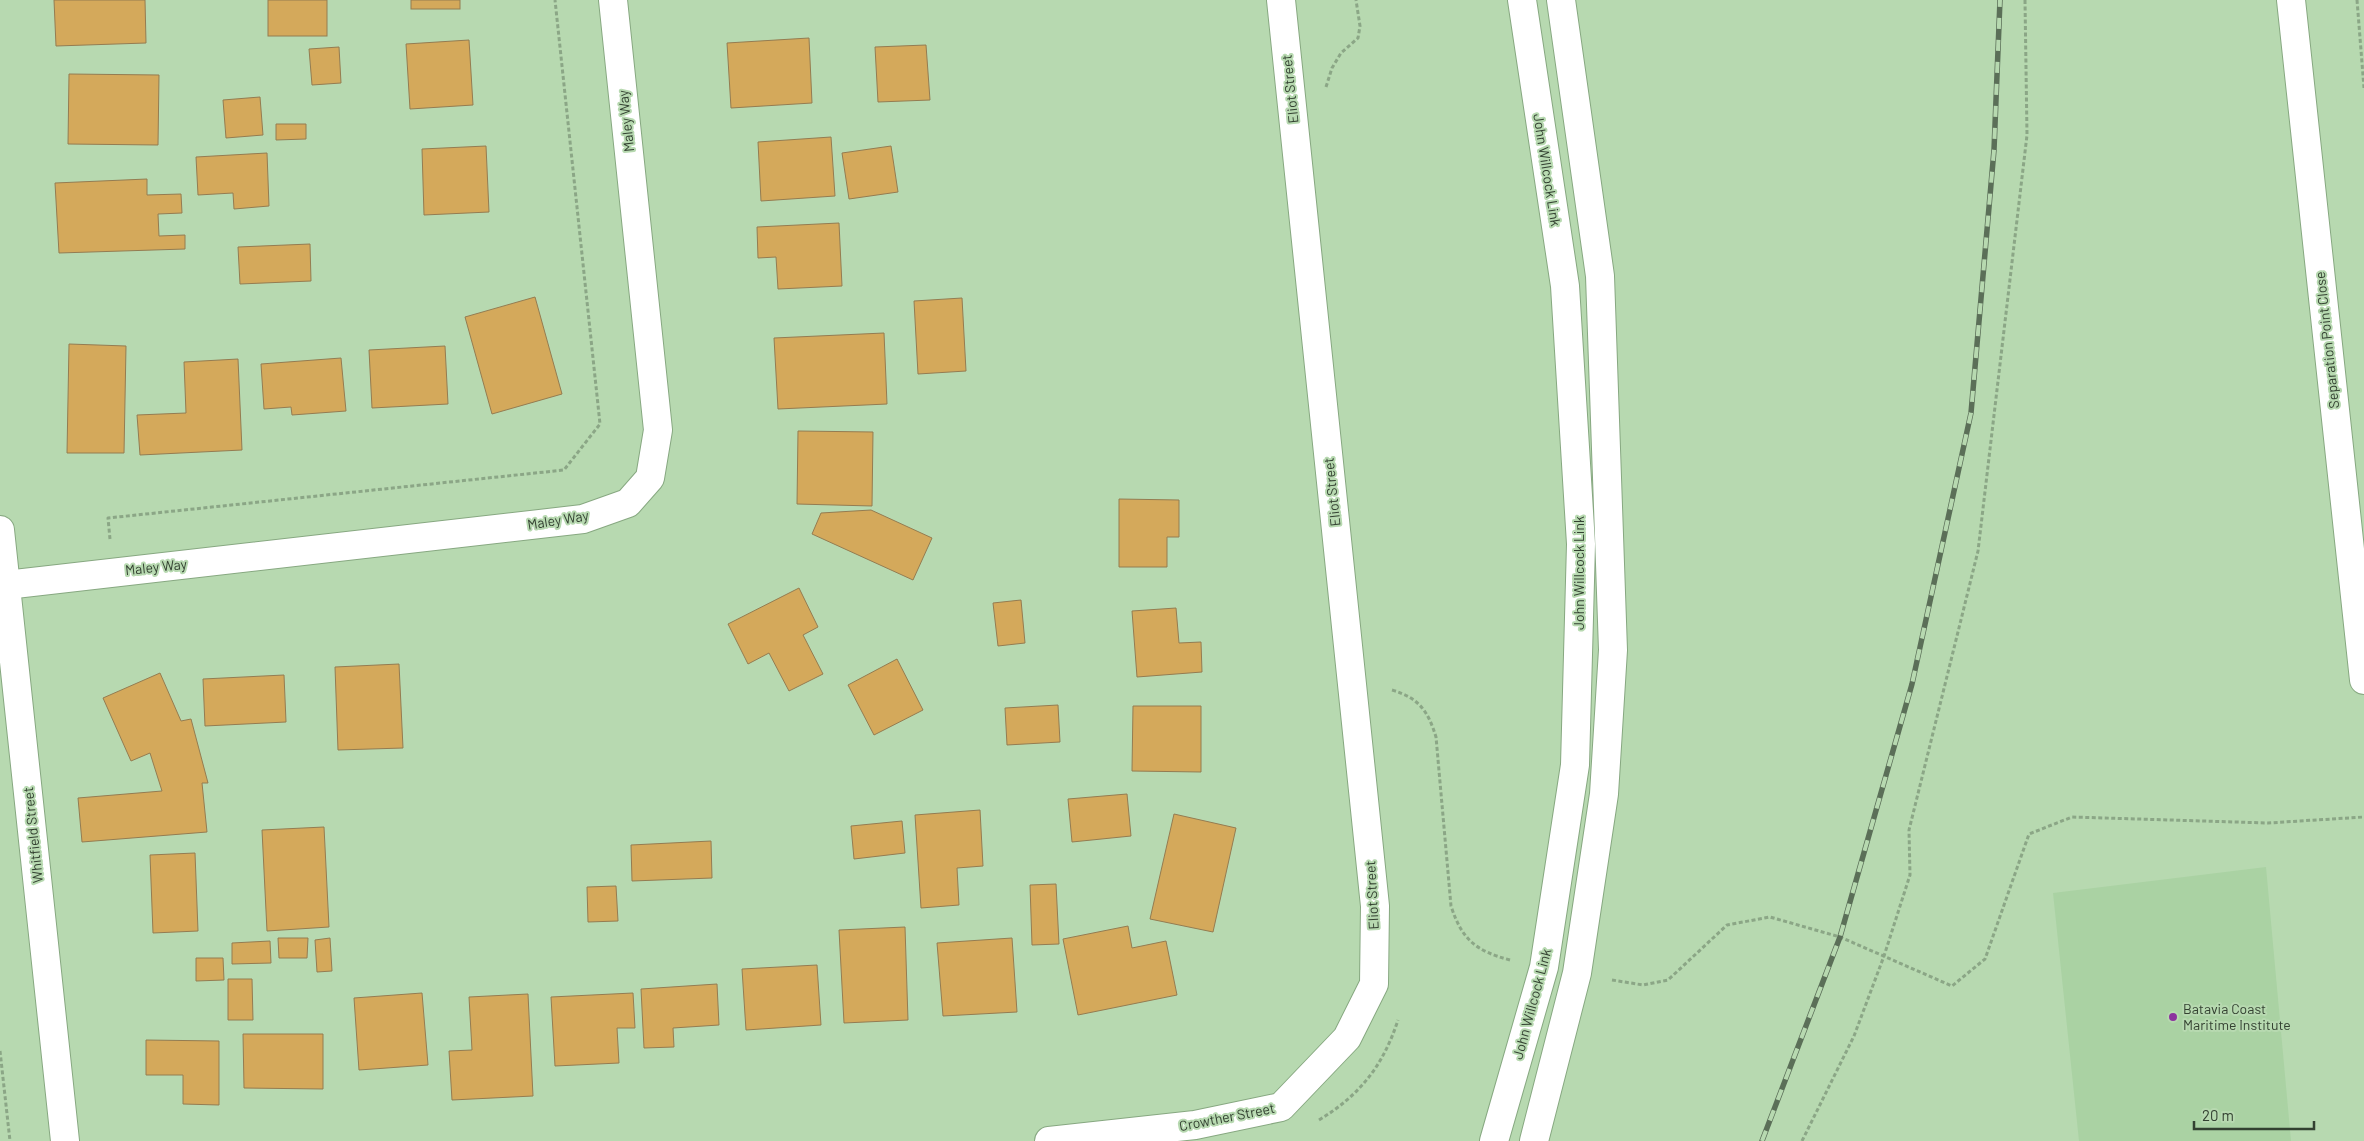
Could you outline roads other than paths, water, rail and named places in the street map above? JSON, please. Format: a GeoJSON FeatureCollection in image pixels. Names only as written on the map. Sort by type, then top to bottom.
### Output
{"type":"FeatureCollection","features":[{"type":"Feature","properties":{"kind":"street","name":"Maley Way"},"geometry":{"type":"LineString","coordinates":[[6,585],[583,519],[628,503],[650,478],[658,430],[613,0]]}},
{"type":"Feature","properties":{"kind":"street","name":"John Willcock Link"},"geometry":{"type":"LineString","coordinates":[[1494,1141],[1544,967],[1575,765],[1581,544],[1564,286],[1522,0]]}},
{"type":"Feature","properties":{"kind":"street"},"geometry":{"type":"LineString","coordinates":[[1534,1141],[1576,973],[1604,794],[1613,650],[1600,276],[1560,0]]}},
{"type":"Feature","properties":{"kind":"street","name":"Separation Point Close"},"geometry":{"type":"LineString","coordinates":[[2290,0],[2364,680]]}},
{"type":"Feature","properties":{"kind":"street","name":"Eliot Street"},"geometry":{"type":"LineString","coordinates":[[1288,1],[1375,906],[1374,984]]}},
{"type":"Feature","properties":{"kind":"street","name":"Whitfield Street"},"geometry":{"type":"LineString","coordinates":[[0,530],[65,1141]]}},
{"type":"Feature","properties":{"kind":"street","name":"Crowther Street"},"geometry":{"type":"LineString","coordinates":[[1050,1141],[1195,1125],[1281,1107],[1347,1038],[1374,984]]}},
{"type":"Feature","properties":{"kind":"railway"},"geometry":{"type":"LineString","coordinates":[[1762,1141],[1840,937],[1912,684],[1971,413],[1994,150],[2000,0]]}},
{"type":"Feature","properties":{"kind":"place","name":"Batavia Coast Maritime Institute"},"geometry":{"type":"Point","coordinates":[2173,1017]}}]}
